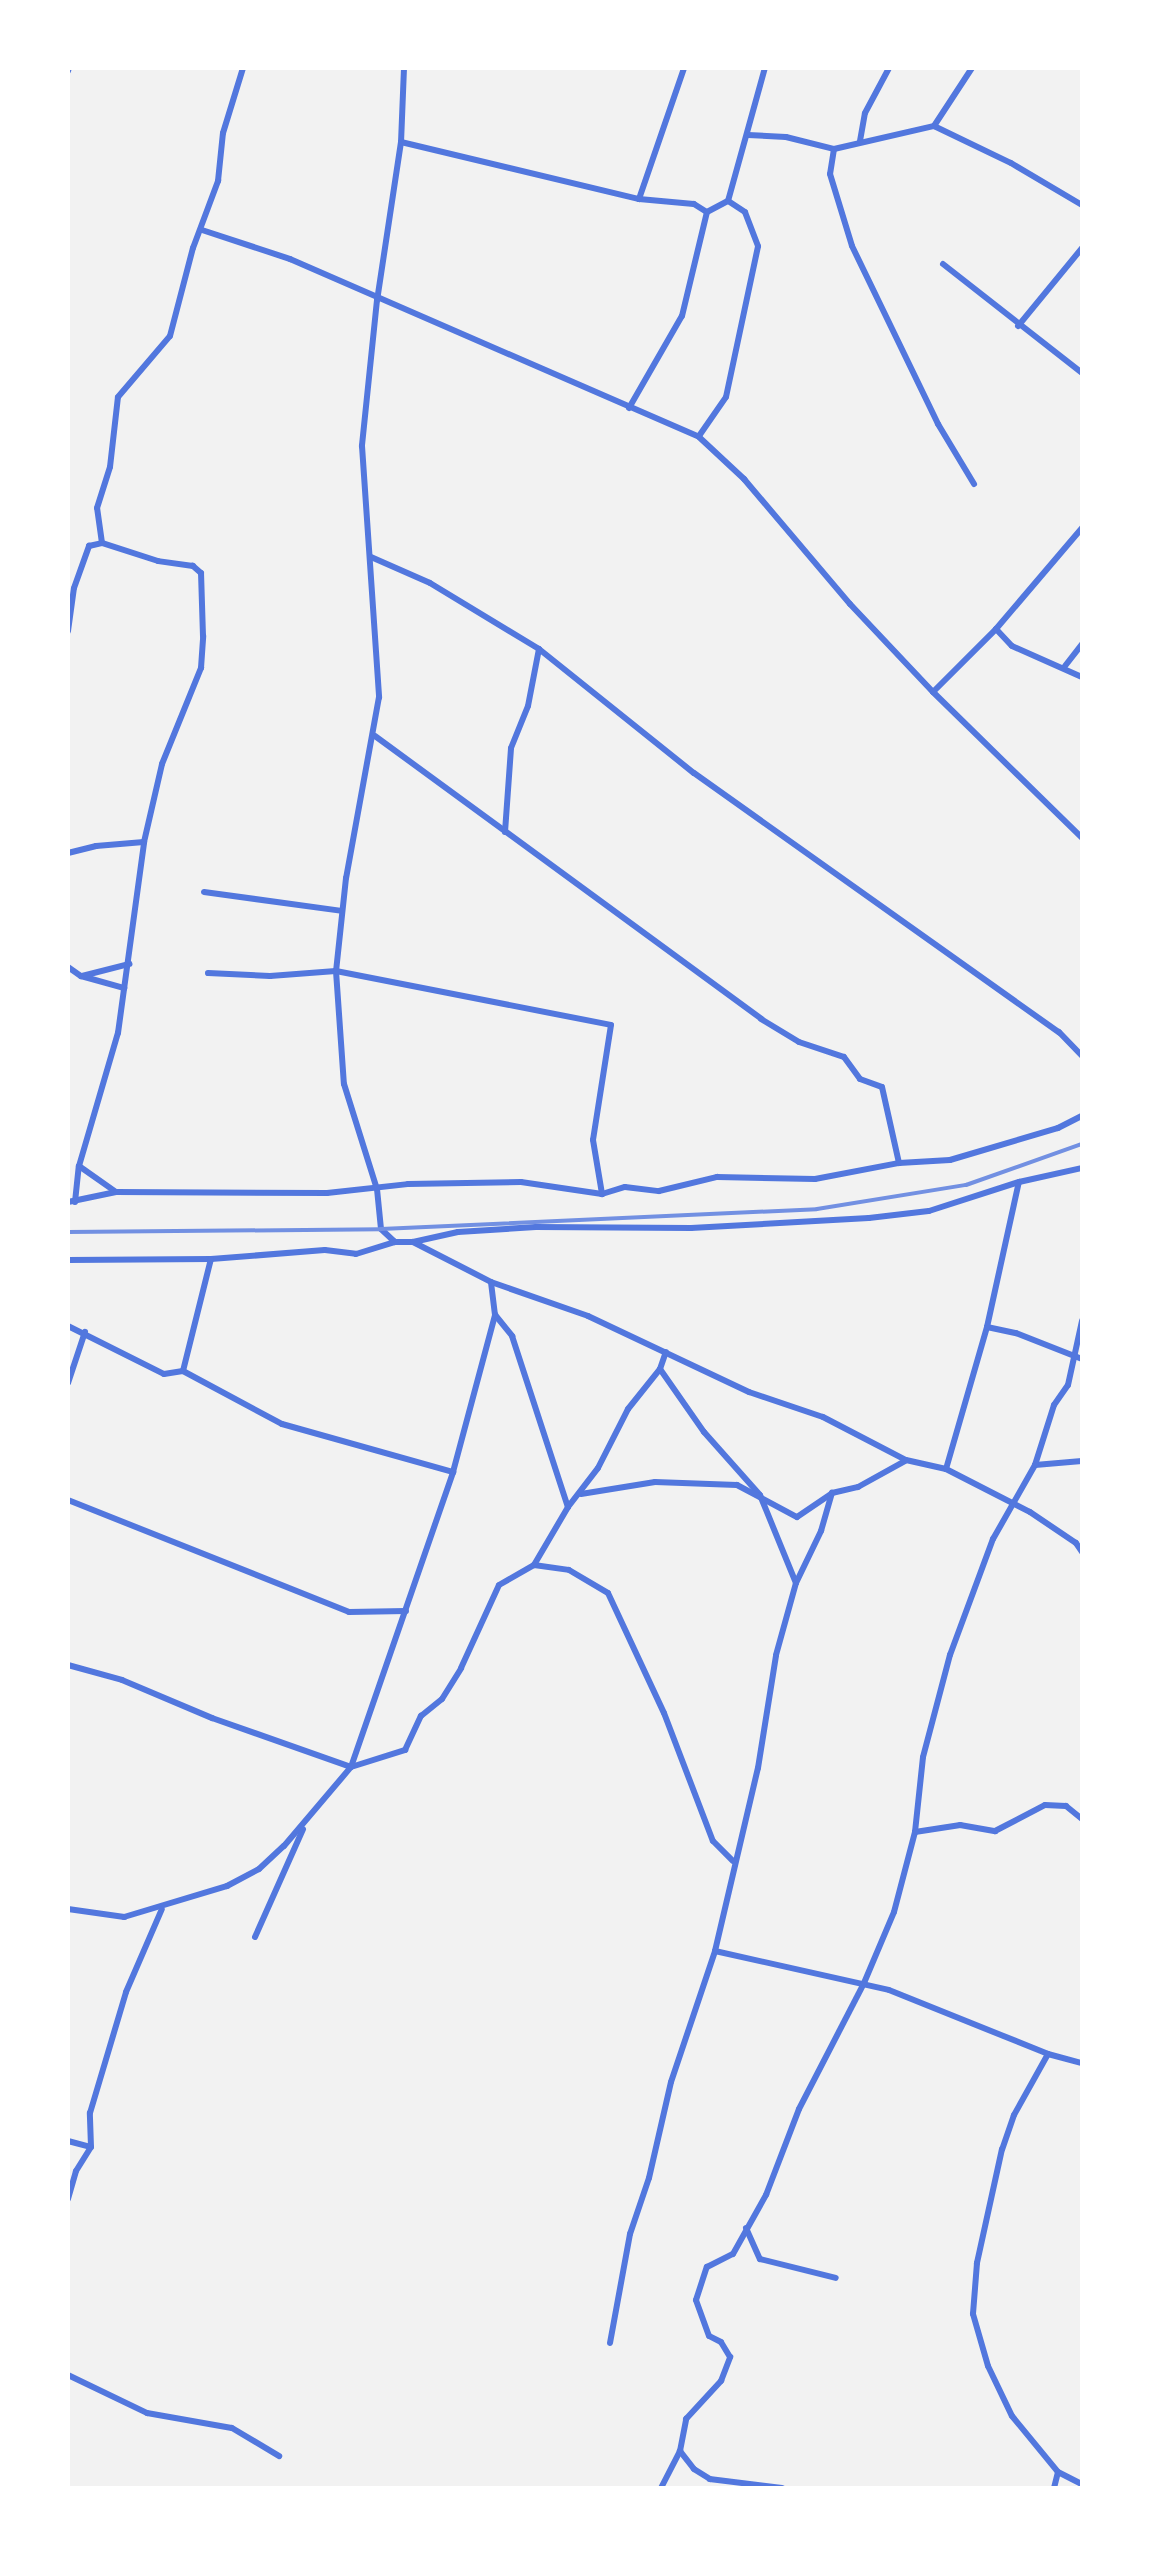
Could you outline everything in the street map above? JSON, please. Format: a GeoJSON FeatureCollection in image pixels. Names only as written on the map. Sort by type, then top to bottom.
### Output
{"type":"FeatureCollection","features":[{"type":"Feature","properties":{"kind":"street"},"geometry":{"type":"LineString","coordinates":[[102,542],[98,508],[110,467],[118,397],[170,336],[193,248],[202,230],[243,68]]}},
{"type":"Feature","properties":{"kind":"street"},"geometry":{"type":"LineString","coordinates":[[395,1242],[381,1229],[377,1189],[344,1084],[336,971],[342,911],[379,697],[362,446],[377,300],[402,142],[404,68]]}},
{"type":"Feature","properties":{"kind":"street"},"geometry":{"type":"LineString","coordinates":[[640,199],[684,68]]}},
{"type":"Feature","properties":{"kind":"street"},"geometry":{"type":"LineString","coordinates":[[629,408],[682,316],[707,212],[728,200],[765,68]]}},
{"type":"Feature","properties":{"kind":"street"},"geometry":{"type":"LineString","coordinates":[[860,141],[865,113],[887,68]]}},
{"type":"Feature","properties":{"kind":"street"},"geometry":{"type":"LineString","coordinates":[[934,126],[972,68]]}},
{"type":"Feature","properties":{"kind":"street"},"geometry":{"type":"LineString","coordinates":[[748,135],[786,137],[834,149],[934,126],[1011,162],[1082,205]]}},
{"type":"Feature","properties":{"kind":"street"},"geometry":{"type":"LineString","coordinates":[[402,142],[640,199],[694,204],[707,212]]}},
{"type":"Feature","properties":{"kind":"street"},"geometry":{"type":"LineString","coordinates":[[834,149],[830,174],[852,246],[938,424],[974,484]]}},
{"type":"Feature","properties":{"kind":"street"},"geometry":{"type":"LineString","coordinates":[[699,437],[726,397],[758,246],[746,212],[728,200]]}},
{"type":"Feature","properties":{"kind":"street"},"geometry":{"type":"LineString","coordinates":[[202,230],[290,259],[699,437],[744,478],[850,604],[933,692],[1082,838]]}},
{"type":"Feature","properties":{"kind":"street"},"geometry":{"type":"LineString","coordinates":[[1018,326],[1082,248]]}},
{"type":"Feature","properties":{"kind":"street"},"geometry":{"type":"LineString","coordinates":[[943,264],[1082,374]]}},
{"type":"Feature","properties":{"kind":"street"},"geometry":{"type":"LineString","coordinates":[[933,692],[996,629],[1082,528]]}},
{"type":"Feature","properties":{"kind":"street"},"geometry":{"type":"LineString","coordinates":[[68,631],[74,588],[89,546],[102,542],[158,561],[193,566],[202,573],[201,668],[162,764],[144,842],[118,1033],[71,1202],[116,1192],[377,1189],[426,1183],[521,1182],[602,1194],[625,1188],[659,1191],[717,1177],[815,1179],[898,1163],[950,1160],[1058,1128],[1082,1116]]}},
{"type":"Feature","properties":{"kind":"street"},"geometry":{"type":"LineString","coordinates":[[371,557],[430,583],[539,649],[694,773],[1060,1032],[1082,1056]]}},
{"type":"Feature","properties":{"kind":"street"},"geometry":{"type":"LineString","coordinates":[[996,629],[1012,646],[1065,666],[1082,677]]}},
{"type":"Feature","properties":{"kind":"street"},"geometry":{"type":"LineString","coordinates":[[1065,666],[1082,644]]}},
{"type":"Feature","properties":{"kind":"street"},"geometry":{"type":"LineString","coordinates":[[505,832],[511,748],[528,706],[539,649]]}},
{"type":"Feature","properties":{"kind":"street"},"geometry":{"type":"LineString","coordinates":[[374,735],[761,1019],[799,1042],[844,1058],[860,1078],[882,1087],[898,1163]]}},
{"type":"Feature","properties":{"kind":"street"},"geometry":{"type":"LineString","coordinates":[[68,854],[96,846],[144,842]]}},
{"type":"Feature","properties":{"kind":"street"},"geometry":{"type":"LineString","coordinates":[[204,892],[342,911]]}},
{"type":"Feature","properties":{"kind":"street"},"geometry":{"type":"LineString","coordinates":[[81,976],[130,964]]}},
{"type":"Feature","properties":{"kind":"street"},"geometry":{"type":"LineString","coordinates":[[68,968],[81,976],[124,988]]}},
{"type":"Feature","properties":{"kind":"street"},"geometry":{"type":"LineString","coordinates":[[208,973],[270,976],[336,971],[611,1025],[593,1140],[602,1194]]}},
{"type":"Feature","properties":{"kind":"street"},"geometry":{"type":"LineString","coordinates":[[79,1166],[116,1192]]}},
{"type":"Feature","properties":{"kind":"street"},"geometry":{"type":"LineString","coordinates":[[68,1260],[211,1260],[325,1250],[356,1254],[395,1242],[458,1232],[536,1227],[691,1228],[869,1218],[929,1211],[1019,1182],[1082,1168]]}},
{"type":"Feature","properties":{"kind":"street"},"geometry":{"type":"LineString","coordinates":[[946,1469],[986,1328],[1019,1182]]}},
{"type":"Feature","properties":{"kind":"street"},"geometry":{"type":"LineString","coordinates":[[414,1242],[491,1282],[588,1316],[749,1392],[822,1417],[906,1460],[946,1469],[1011,1502],[1076,1543],[1082,1552]]}},
{"type":"Feature","properties":{"kind":"street"},"geometry":{"type":"LineString","coordinates":[[183,1372],[211,1260]]}},
{"type":"Feature","properties":{"kind":"street"},"geometry":{"type":"LineString","coordinates":[[68,1909],[124,1916],[227,1886],[259,1868],[306,1824],[351,1767],[452,1472],[495,1315],[491,1282]]}},
{"type":"Feature","properties":{"kind":"street"},"geometry":{"type":"LineString","coordinates":[[495,1315],[512,1336],[568,1508]]}},
{"type":"Feature","properties":{"kind":"street"},"geometry":{"type":"LineString","coordinates":[[661,2488],[680,2450],[686,2419],[722,2381],[730,2357],[721,2342],[709,2336],[696,2300],[707,2267],[733,2254],[766,2194],[799,2110],[864,1983],[894,1912],[914,1832],[923,1757],[950,1654],[1011,1502],[1035,1465],[1054,1405],[1068,1385],[1082,1321]]}},
{"type":"Feature","properties":{"kind":"street"},"geometry":{"type":"LineString","coordinates":[[68,1326],[164,1374],[183,1372],[282,1424],[452,1472]]}},
{"type":"Feature","properties":{"kind":"street"},"geometry":{"type":"LineString","coordinates":[[986,1328],[1016,1333],[1082,1360]]}},
{"type":"Feature","properties":{"kind":"street"},"geometry":{"type":"LineString","coordinates":[[68,1382],[85,1332]]}},
{"type":"Feature","properties":{"kind":"street"},"geometry":{"type":"LineString","coordinates":[[68,1665],[122,1680],[212,1718],[351,1767],[405,1750],[421,1716],[442,1698],[462,1668],[499,1585],[534,1564],[628,1409],[660,1369],[666,1352]]}},
{"type":"Feature","properties":{"kind":"street"},"geometry":{"type":"LineString","coordinates":[[660,1369],[704,1432],[760,1494],[784,1514],[796,1517],[832,1493],[858,1487],[906,1460]]}},
{"type":"Feature","properties":{"kind":"street"},"geometry":{"type":"LineString","coordinates":[[1035,1465],[1082,1461]]}},
{"type":"Feature","properties":{"kind":"street"},"geometry":{"type":"LineString","coordinates":[[579,1494],[655,1482],[737,1485],[760,1494],[796,1583]]}},
{"type":"Feature","properties":{"kind":"street"},"geometry":{"type":"LineString","coordinates":[[610,2342],[630,2234],[649,2178],[670,2082],[715,1951],[733,1861],[758,1768],[776,1655],[796,1583],[822,1531],[832,1493]]}},
{"type":"Feature","properties":{"kind":"street"},"geometry":{"type":"LineString","coordinates":[[68,1500],[348,1612],[406,1611]]}},
{"type":"Feature","properties":{"kind":"street"},"geometry":{"type":"LineString","coordinates":[[534,1564],[569,1570],[608,1593],[664,1712],[713,1841],[733,1861]]}},
{"type":"Feature","properties":{"kind":"street"},"geometry":{"type":"LineString","coordinates":[[914,1832],[960,1824],[995,1831],[1045,1805],[1066,1806],[1082,1818]]}},
{"type":"Feature","properties":{"kind":"street"},"geometry":{"type":"LineString","coordinates":[[255,1937],[306,1824]]}},
{"type":"Feature","properties":{"kind":"street"},"geometry":{"type":"LineString","coordinates":[[68,2199],[76,2171],[91,2147],[90,2114],[126,1992],[162,1908]]}},
{"type":"Feature","properties":{"kind":"street"},"geometry":{"type":"LineString","coordinates":[[715,1951],[864,1983],[996,2030],[1048,2054],[1082,2063]]}},
{"type":"Feature","properties":{"kind":"street"},"geometry":{"type":"LineString","coordinates":[[1048,2054],[1014,2114],[1002,2149],[977,2263],[973,2314],[988,2366],[1012,2416],[1058,2472],[1082,2484]]}},
{"type":"Feature","properties":{"kind":"street"},"geometry":{"type":"LineString","coordinates":[[68,2141],[91,2147]]}},
{"type":"Feature","properties":{"kind":"street"},"geometry":{"type":"LineString","coordinates":[[746,2226],[760,2259],[836,2278]]}},
{"type":"Feature","properties":{"kind":"street"},"geometry":{"type":"LineString","coordinates":[[68,2375],[147,2413],[232,2428],[279,2456]]}},
{"type":"Feature","properties":{"kind":"street"},"geometry":{"type":"LineString","coordinates":[[680,2450],[694,2469],[710,2479],[782,2488]]}},
{"type":"Feature","properties":{"kind":"street"},"geometry":{"type":"LineString","coordinates":[[1054,2488],[1058,2472]]}},
{"type":"Feature","properties":{"kind":"railway"},"geometry":{"type":"LineString","coordinates":[[68,1232],[381,1229],[817,1209],[966,1185],[1082,1144]]}}]}
